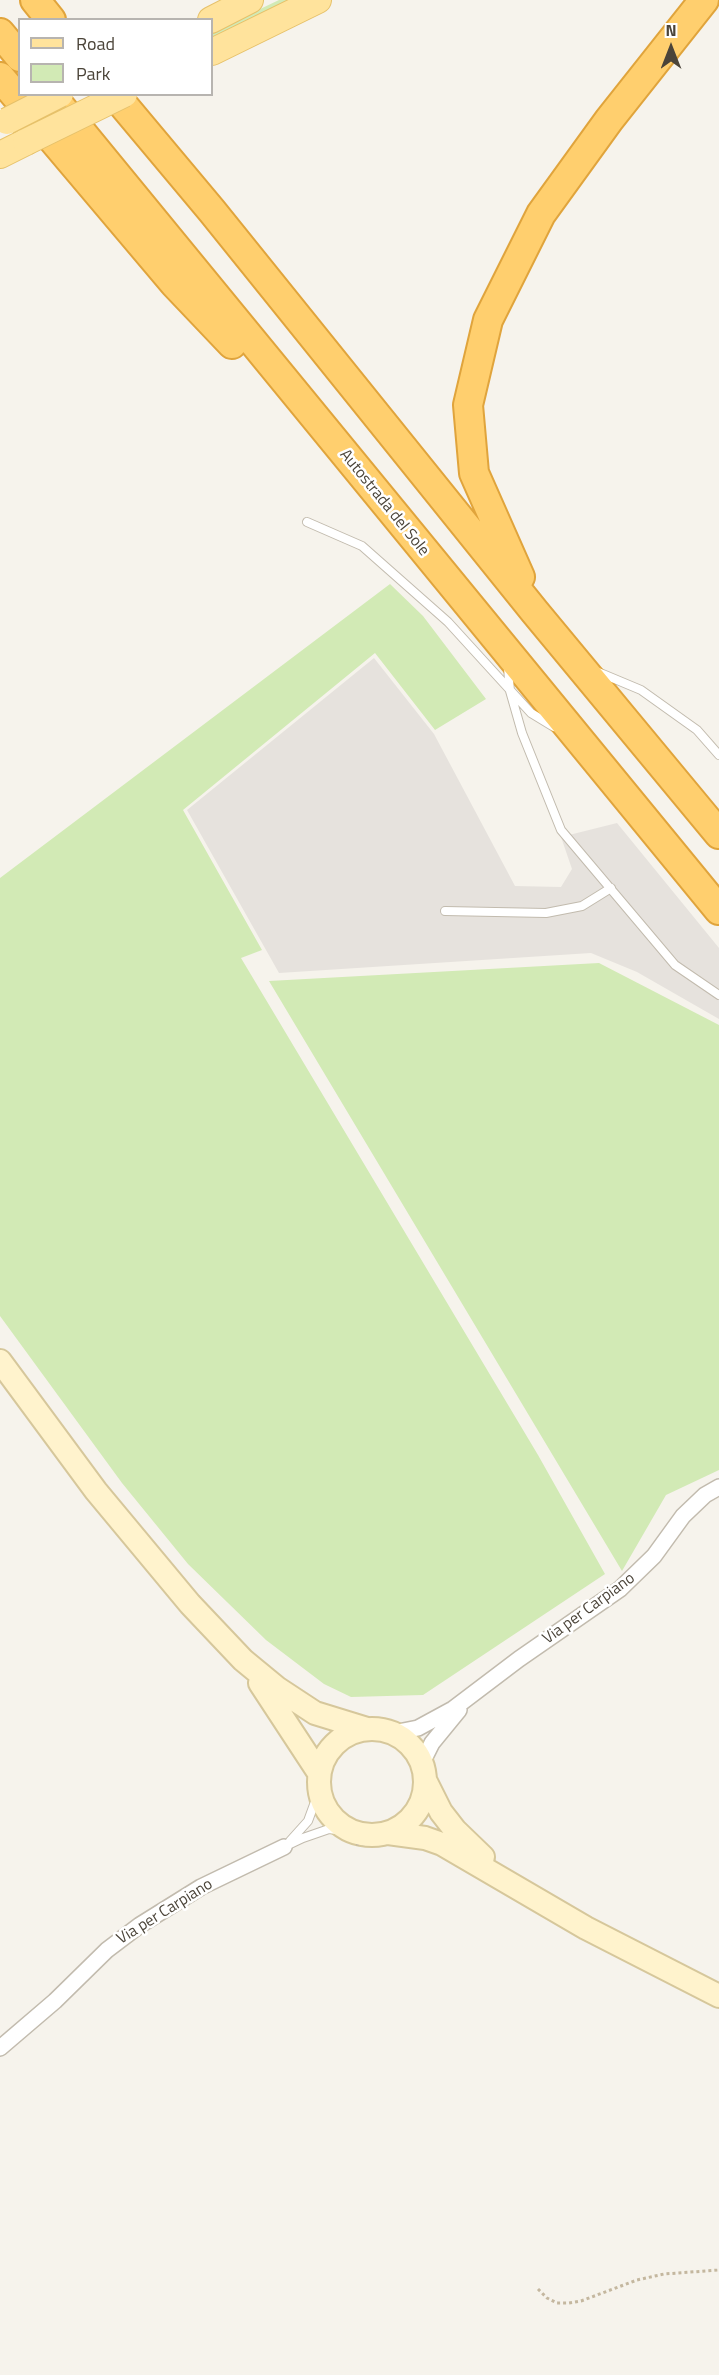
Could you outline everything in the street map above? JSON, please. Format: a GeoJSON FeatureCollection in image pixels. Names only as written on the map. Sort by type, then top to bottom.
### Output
{"type":"FeatureCollection","features":[{"type":"Feature","properties":{"kind":"highway"},"geometry":{"type":"LineString","coordinates":[[35,0],[49,18]]}},
{"type":"Feature","properties":{"kind":"highway"},"geometry":{"type":"LineString","coordinates":[[60,0],[69,18]]}},
{"type":"Feature","properties":{"kind":"highway"},"geometry":{"type":"LineString","coordinates":[[535,612],[474,473],[468,405],[488,320],[541,214],[609,120],[704,0]]}},
{"type":"Feature","properties":{"kind":"highway"},"geometry":{"type":"LineString","coordinates":[[0,33],[18,55]]}},
{"type":"Feature","properties":{"kind":"highway"},"geometry":{"type":"LineString","coordinates":[[0,78],[174,283],[402,525]]}},
{"type":"Feature","properties":{"kind":"highway","name":"Autostrada del Sole"},"geometry":{"type":"LineString","coordinates":[[52,96],[719,910]]}},
{"type":"Feature","properties":{"kind":"highway"},"geometry":{"type":"LineString","coordinates":[[116,96],[535,612],[719,834]]}},
{"type":"Feature","properties":{"kind":"highway"},"geometry":{"type":"LineString","coordinates":[[125,96],[212,212]]}},
{"type":"Feature","properties":{"kind":"main road"},"geometry":{"type":"LineString","coordinates":[[213,19],[250,0]]}},
{"type":"Feature","properties":{"kind":"main road"},"geometry":{"type":"LineString","coordinates":[[213,52],[318,0]]}},
{"type":"Feature","properties":{"kind":"main road"},"geometry":{"type":"LineString","coordinates":[[3,123],[56,96]]}},
{"type":"Feature","properties":{"kind":"main road"},"geometry":{"type":"LineString","coordinates":[[0,156],[120,96]]}},
{"type":"Feature","properties":{"kind":"main road"},"geometry":{"type":"LineString","coordinates":[[0,1360],[56,1440],[96,1491],[190,1604],[243,1660],[277,1688],[315,1713],[368,1729]]}},
{"type":"Feature","properties":{"kind":"main road"},"geometry":{"type":"LineString","coordinates":[[243,1660],[319,1782],[325,1808],[352,1837],[370,1835],[382,1838],[425,1838],[442,1844],[627,1951],[719,1996]]}},
{"type":"Feature","properties":{"kind":"main road"},"geometry":{"type":"LineString","coordinates":[[319,1782],[325,1757],[336,1743],[350,1733],[368,1729],[380,1729],[393,1733],[410,1745],[441,1812],[455,1830],[526,1893]]}},
{"type":"Feature","properties":{"kind":"main road"},"geometry":{"type":"LineString","coordinates":[[382,1838],[403,1825],[416,1813],[423,1797],[424,1772]]}},
{"type":"Feature","properties":{"kind":"street","name":"Via per Carpiano"},"geometry":{"type":"LineString","coordinates":[[393,1733],[408,1731],[430,1723],[473,1695],[519,1659],[629,1582],[654,1556],[683,1516],[705,1495],[719,1486]]}},
{"type":"Feature","properties":{"kind":"street","name":"Via per Carpiano"},"geometry":{"type":"LineString","coordinates":[[424,1772],[432,1743],[473,1695]]}},
{"type":"Feature","properties":{"kind":"street","name":"Via per Carpiano"},"geometry":{"type":"LineString","coordinates":[[3,2047],[55,2001],[107,1950],[140,1925],[201,1887],[284,1847]]}},
{"type":"Feature","properties":{"kind":"lane"},"geometry":{"type":"LineString","coordinates":[[307,522],[362,546],[448,622],[531,713],[586,747]]}},
{"type":"Feature","properties":{"kind":"lane"},"geometry":{"type":"LineString","coordinates":[[507,651],[510,691],[522,733],[561,830],[675,965],[719,995]]}},
{"type":"Feature","properties":{"kind":"lane"},"geometry":{"type":"LineString","coordinates":[[579,664],[641,690],[697,730],[719,755]]}},
{"type":"Feature","properties":{"kind":"lane"},"geometry":{"type":"LineString","coordinates":[[445,911],[546,913],[582,906],[610,888]]}},
{"type":"Feature","properties":{"kind":"lane","name":"Via per Carpiano"},"geometry":{"type":"LineString","coordinates":[[284,1847],[302,1831],[308,1821],[319,1782]]}},
{"type":"Feature","properties":{"kind":"lane","name":"Via per Carpiano"},"geometry":{"type":"LineString","coordinates":[[284,1847],[329,1830],[352,1837]]}},
{"type":"Feature","properties":{"kind":"path"},"geometry":{"type":"LineString","coordinates":[[352,1837],[382,1838]]}},
{"type":"Feature","properties":{"kind":"path"},"geometry":{"type":"LineString","coordinates":[[538,2289],[547,2298],[557,2303],[569,2303],[581,2301],[637,2280],[664,2274],[719,2270]]}},
{"type":"Feature","properties":{"kind":"shaded area"},"geometry":{"type":"Polygon","coordinates":[[[374,658],[434,734],[515,886],[561,887],[572,869],[561,837],[617,823],[719,948],[719,1019],[637,972],[591,953],[279,973],[187,810],[374,658]]]}},
{"type":"Feature","properties":{"kind":"green space"},"geometry":{"type":"Polygon","coordinates":[[[279,0],[293,0],[213,38],[213,32],[279,0]]]}},
{"type":"Feature","properties":{"kind":"green space"},"geometry":{"type":"Polygon","coordinates":[[[390,584],[423,616],[486,699],[435,730],[375,653],[183,810],[262,950],[241,958],[538,1455],[605,1574],[423,1695],[351,1697],[324,1684],[266,1640],[188,1564],[122,1483],[0,1316],[0,878],[390,584]]]}},
{"type":"Feature","properties":{"kind":"green space"},"geometry":{"type":"Polygon","coordinates":[[[599,963],[719,1025],[719,1470],[666,1495],[622,1571],[269,981],[599,963]]]}}]}
